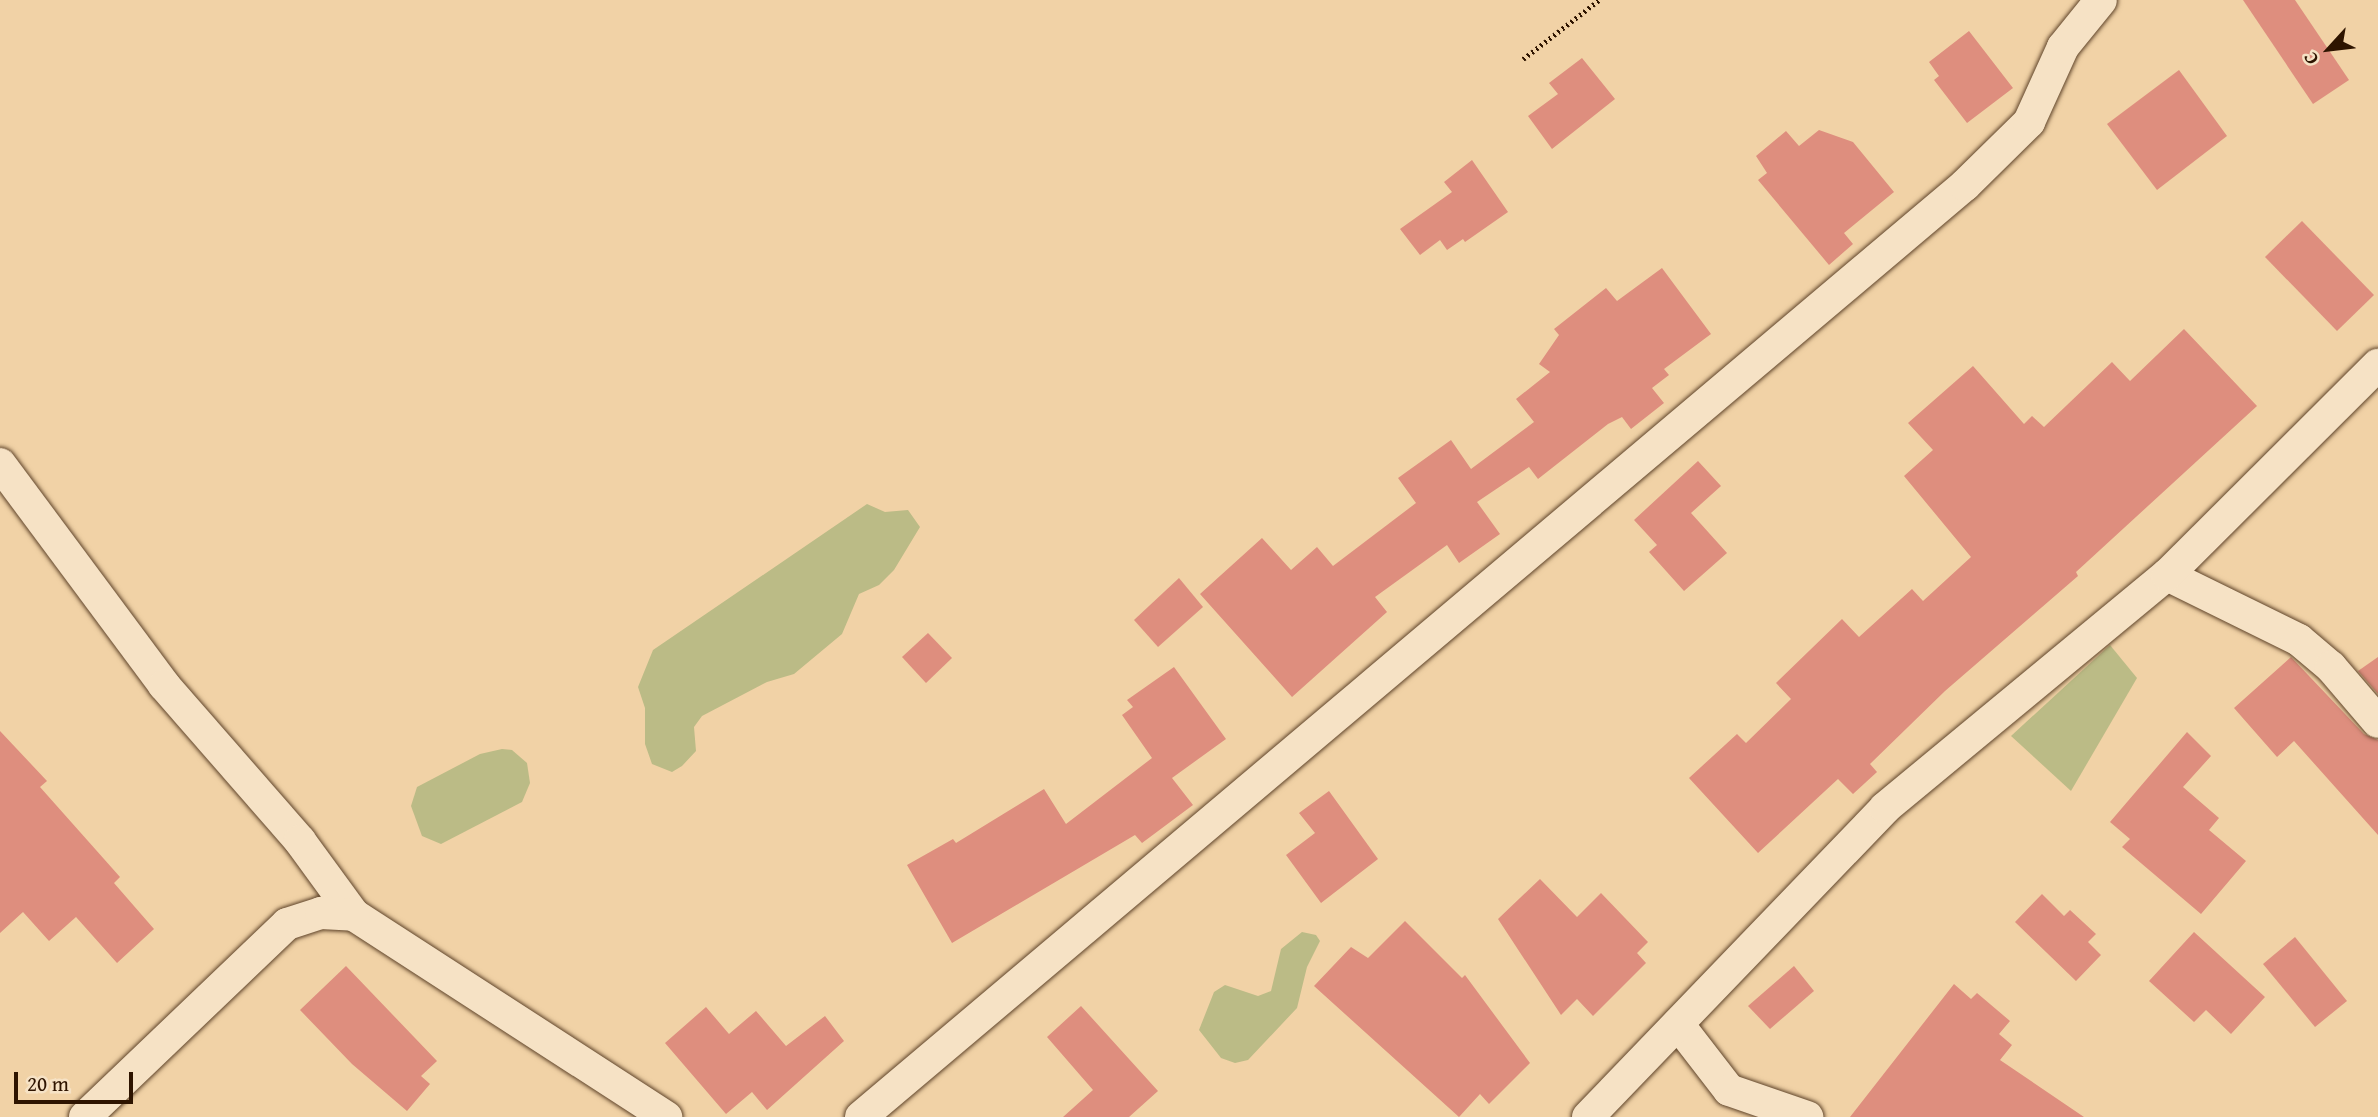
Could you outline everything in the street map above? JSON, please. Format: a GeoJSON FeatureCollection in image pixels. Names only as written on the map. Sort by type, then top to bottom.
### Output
{"type":"FeatureCollection","features":[{"type":"Feature","properties":{"kind":"street"},"geometry":{"type":"LineString","coordinates":[[861,1117],[1965,185],[2029,122],[2063,47],[2101,0]]}},
{"type":"Feature","properties":{"kind":"street"},"geometry":{"type":"LineString","coordinates":[[1588,1117],[1885,808],[2167,575],[2378,365]]}},
{"type":"Feature","properties":{"kind":"street"},"geometry":{"type":"LineString","coordinates":[[0,464],[164,685],[300,841],[354,915],[666,1117]]}},
{"type":"Feature","properties":{"kind":"street"},"geometry":{"type":"LineString","coordinates":[[2167,575],[2299,640],[2331,667],[2378,722]]}},
{"type":"Feature","properties":{"kind":"street"},"geometry":{"type":"LineString","coordinates":[[85,1117],[287,924],[321,913],[354,915]]}},
{"type":"Feature","properties":{"kind":"street"},"geometry":{"type":"LineString","coordinates":[[1678,1024],[1729,1090],[1807,1117]]}},
{"type":"Feature","properties":{"kind":"path"},"geometry":{"type":"LineString","coordinates":[[1522,59],[1599,0]]}},
{"type":"Feature","properties":{"kind":"green space"},"geometry":{"type":"Polygon","coordinates":[[[867,504],[885,512],[908,510],[920,527],[894,570],[879,585],[859,594],[842,634],[794,674],[767,682],[702,716],[694,727],[696,751],[682,766],[672,772],[652,764],[645,744],[645,708],[638,687],[653,650],[867,504]]]}},
{"type":"Feature","properties":{"kind":"green space"},"geometry":{"type":"Polygon","coordinates":[[[2110,645],[2137,678],[2071,791],[2011,736],[2110,645]]]}},
{"type":"Feature","properties":{"kind":"green space"},"geometry":{"type":"Polygon","coordinates":[[[502,749],[512,750],[527,763],[530,783],[522,802],[441,844],[422,836],[411,806],[417,787],[480,754],[502,749]]]}},
{"type":"Feature","properties":{"kind":"green space"},"geometry":{"type":"Polygon","coordinates":[[[1302,932],[1316,935],[1320,941],[1307,967],[1297,1008],[1248,1060],[1235,1063],[1221,1058],[1199,1030],[1214,992],[1225,985],[1258,996],[1271,991],[1281,949],[1302,932]]]}},
{"type":"Feature","properties":{"kind":"building"},"geometry":{"type":"Polygon","coordinates":[[[2243,0],[2295,0],[2349,80],[2313,104],[2243,0]]]}},
{"type":"Feature","properties":{"kind":"building"},"geometry":{"type":"Polygon","coordinates":[[[1969,31],[2013,88],[1967,123],[1934,80],[1939,76],[1929,62],[1969,31]]]}},
{"type":"Feature","properties":{"kind":"building"},"geometry":{"type":"Polygon","coordinates":[[[1582,58],[1615,99],[1552,149],[1528,116],[1558,94],[1549,83],[1582,58]]]}},
{"type":"Feature","properties":{"kind":"building"},"geometry":{"type":"Polygon","coordinates":[[[2179,70],[2227,136],[2157,190],[2107,124],[2179,70]]]}},
{"type":"Feature","properties":{"kind":"building"},"geometry":{"type":"Polygon","coordinates":[[[1819,130],[1853,142],[1894,192],[1844,233],[1853,244],[1829,265],[1758,180],[1767,173],[1756,156],[1786,131],[1799,146],[1819,130]]]}},
{"type":"Feature","properties":{"kind":"building"},"geometry":{"type":"Polygon","coordinates":[[[1472,160],[1508,212],[1465,242],[1463,239],[1447,250],[1440,240],[1420,255],[1400,229],[1452,192],[1444,182],[1472,160]]]}},
{"type":"Feature","properties":{"kind":"building"},"geometry":{"type":"Polygon","coordinates":[[[2302,221],[2374,295],[2337,331],[2265,257],[2302,221]]]}},
{"type":"Feature","properties":{"kind":"building"},"geometry":{"type":"Polygon","coordinates":[[[1662,268],[1711,334],[1664,369],[1669,375],[1652,388],[1664,403],[1631,429],[1622,417],[1608,424],[1538,479],[1529,467],[1477,502],[1500,534],[1459,563],[1447,545],[1375,597],[1387,612],[1292,697],[1200,594],[1262,538],[1291,570],[1317,547],[1333,566],[1416,503],[1398,478],[1451,440],[1471,469],[1534,422],[1516,399],[1550,372],[1539,364],[1559,335],[1554,329],[1606,288],[1617,301],[1662,268]]]}},
{"type":"Feature","properties":{"kind":"building"},"geometry":{"type":"Polygon","coordinates":[[[2184,329],[2257,406],[2076,572],[2078,576],[1945,691],[1870,764],[1877,772],[1853,794],[1838,779],[1758,853],[1689,778],[1737,734],[1746,743],[1791,699],[1776,683],[1842,619],[1859,637],[1912,589],[1923,601],[1971,557],[1904,476],[1933,450],[1908,423],[1973,366],[2024,424],[2032,416],[2044,427],[2112,362],[2130,381],[2184,329]]]}},
{"type":"Feature","properties":{"kind":"building"},"geometry":{"type":"Polygon","coordinates":[[[1698,461],[1721,486],[1691,513],[1727,553],[1684,591],[1649,552],[1657,545],[1634,520],[1698,461]]]}},
{"type":"Feature","properties":{"kind":"building"},"geometry":{"type":"Polygon","coordinates":[[[1179,578],[1203,607],[1158,647],[1134,620],[1179,578]]]}},
{"type":"Feature","properties":{"kind":"building"},"geometry":{"type":"Polygon","coordinates":[[[928,633],[952,658],[926,683],[902,657],[928,633]]]}},
{"type":"Feature","properties":{"kind":"building"},"geometry":{"type":"Polygon","coordinates":[[[2291,657],[2364,734],[2378,740],[2378,835],[2294,741],[2277,757],[2234,708],[2291,657]]]}},
{"type":"Feature","properties":{"kind":"building"},"geometry":{"type":"Polygon","coordinates":[[[2378,657],[2378,694],[2358,671],[2378,657]]]}},
{"type":"Feature","properties":{"kind":"building"},"geometry":{"type":"Polygon","coordinates":[[[1174,667],[1226,739],[1172,778],[1193,805],[1142,843],[1135,835],[952,943],[907,865],[953,839],[956,843],[1044,789],[1066,824],[1152,758],[1122,715],[1133,707],[1127,700],[1174,667]]]}},
{"type":"Feature","properties":{"kind":"building"},"geometry":{"type":"Polygon","coordinates":[[[0,731],[47,781],[40,787],[120,877],[114,883],[154,929],[117,963],[76,917],[49,941],[23,912],[0,933],[0,731]]]}},
{"type":"Feature","properties":{"kind":"building"},"geometry":{"type":"Polygon","coordinates":[[[2187,732],[2211,756],[2183,787],[2219,818],[2209,830],[2246,861],[2201,914],[2122,847],[2130,839],[2110,822],[2187,732]]]}},
{"type":"Feature","properties":{"kind":"building"},"geometry":{"type":"Polygon","coordinates":[[[1329,791],[1378,859],[1321,903],[1286,855],[1315,833],[1299,813],[1329,791]]]}},
{"type":"Feature","properties":{"kind":"building"},"geometry":{"type":"Polygon","coordinates":[[[1540,879],[1577,917],[1601,893],[1648,942],[1637,953],[1646,963],[1593,1016],[1577,999],[1561,1015],[1498,919],[1540,879]]]}},
{"type":"Feature","properties":{"kind":"building"},"geometry":{"type":"Polygon","coordinates":[[[2042,894],[2064,916],[2070,910],[2096,934],[2088,942],[2101,955],[2076,981],[2015,922],[2042,894]]]}},
{"type":"Feature","properties":{"kind":"building"},"geometry":{"type":"Polygon","coordinates":[[[1405,921],[1462,978],[1465,975],[1530,1063],[1489,1104],[1480,1094],[1459,1117],[1314,986],[1351,947],[1368,958],[1405,921]]]}},
{"type":"Feature","properties":{"kind":"building"},"geometry":{"type":"Polygon","coordinates":[[[2194,932],[2265,997],[2231,1034],[2206,1010],[2194,1022],[2149,981],[2194,932]]]}},
{"type":"Feature","properties":{"kind":"building"},"geometry":{"type":"Polygon","coordinates":[[[2295,937],[2347,1001],[2315,1027],[2263,964],[2295,937]]]}},
{"type":"Feature","properties":{"kind":"building"},"geometry":{"type":"Polygon","coordinates":[[[346,966],[437,1061],[421,1076],[430,1084],[407,1111],[352,1064],[300,1010],[346,966]]]}},
{"type":"Feature","properties":{"kind":"building"},"geometry":{"type":"Polygon","coordinates":[[[1794,966],[1814,991],[1770,1029],[1748,1006],[1794,966]]]}},
{"type":"Feature","properties":{"kind":"building"},"geometry":{"type":"Polygon","coordinates":[[[1954,984],[1971,999],[1977,993],[2010,1021],[1999,1034],[2012,1045],[2000,1060],[2084,1117],[1850,1117],[1954,984]]]}},
{"type":"Feature","properties":{"kind":"building"},"geometry":{"type":"Polygon","coordinates":[[[1081,1006],[1158,1091],[1129,1117],[1063,1117],[1093,1090],[1047,1037],[1081,1006]]]}},
{"type":"Feature","properties":{"kind":"building"},"geometry":{"type":"Polygon","coordinates":[[[706,1007],[729,1034],[756,1011],[786,1046],[825,1016],[844,1041],[767,1110],[752,1092],[726,1114],[665,1043],[706,1007]]]}}]}
